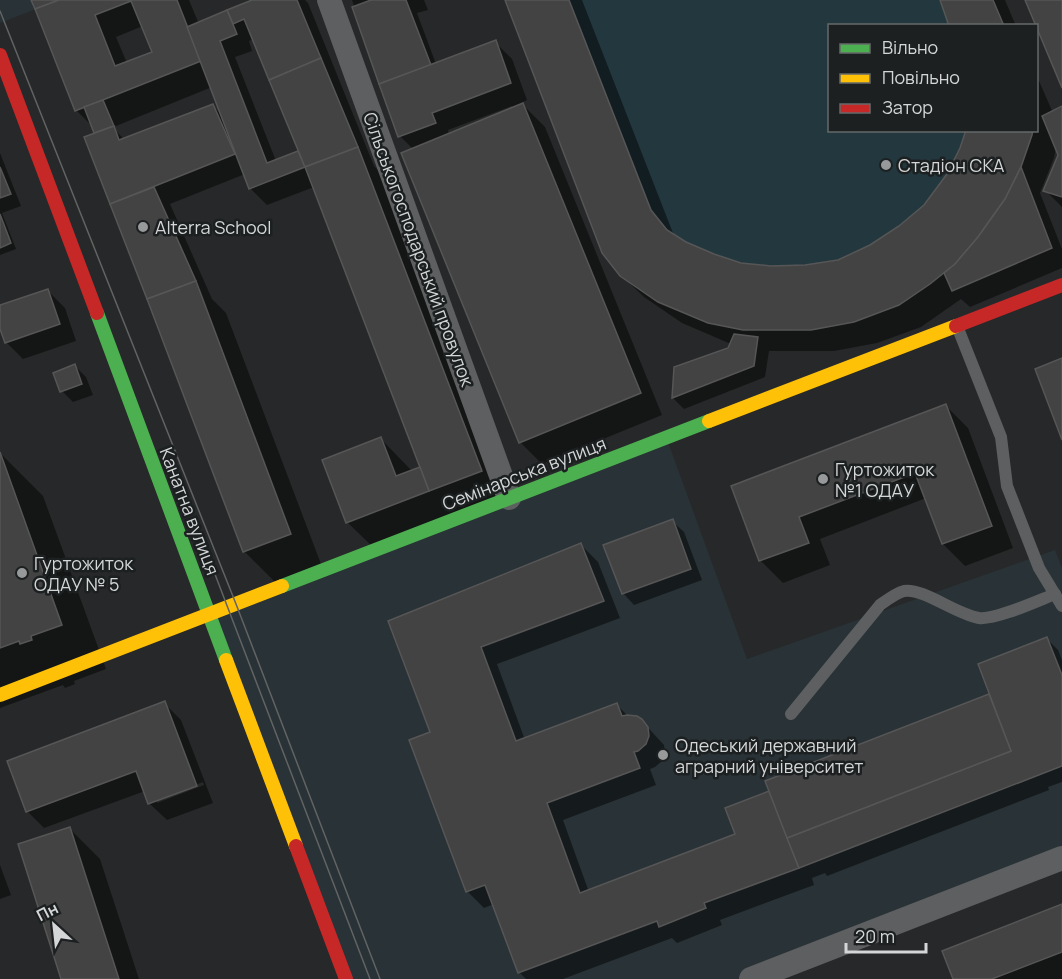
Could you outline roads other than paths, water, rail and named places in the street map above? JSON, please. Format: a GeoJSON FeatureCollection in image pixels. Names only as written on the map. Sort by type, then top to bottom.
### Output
{"type":"FeatureCollection","features":[{"type":"Feature","properties":{"kind":"street","name":"Сільськогосподарський провулок"},"geometry":{"type":"LineString","coordinates":[[329,0],[509,498]]}},
{"type":"Feature","properties":{"kind":"street","name":"Канатна вулиця"},"geometry":{"type":"LineString","coordinates":[[0,55],[346,979]]}},
{"type":"Feature","properties":{"kind":"street","name":"Семінарська вулиця"},"geometry":{"type":"LineString","coordinates":[[0,695],[1062,285]]}},
{"type":"Feature","properties":{"kind":"street"},"geometry":{"type":"LineString","coordinates":[[751,979],[1062,858]]}},
{"type":"Feature","properties":{"kind":"lane"},"geometry":{"type":"LineString","coordinates":[[957,325],[1001,437],[1008,486],[1039,568],[1062,606]]}},
{"type":"Feature","properties":{"kind":"lane"},"geometry":{"type":"LineString","coordinates":[[791,714],[880,605],[904,591],[919,591],[955,610],[978,618],[992,618],[1055,594]]}},
{"type":"Feature","properties":{"kind":"tram line"},"geometry":{"type":"LineString","coordinates":[[0,11],[236,604],[380,979]]}},
{"type":"Feature","properties":{"kind":"tram line"},"geometry":{"type":"LineString","coordinates":[[208,556],[370,979]]}},
{"type":"Feature","properties":{"kind":"place","name":"Стадіон СКА"},"geometry":{"type":"Point","coordinates":[886,165]}},
{"type":"Feature","properties":{"kind":"place","name":"Alterra School"},"geometry":{"type":"Point","coordinates":[143,227]}},
{"type":"Feature","properties":{"kind":"place","name":"Гуртожиток №1 ОДАУ"},"geometry":{"type":"Point","coordinates":[823,479]}},
{"type":"Feature","properties":{"kind":"place","name":"Гуртожиток ОДАУ № 5"},"geometry":{"type":"Point","coordinates":[22,573]}},
{"type":"Feature","properties":{"kind":"place","name":"Одеський державний аграрний університет"},"geometry":{"type":"Point","coordinates":[663,755]}}]}
